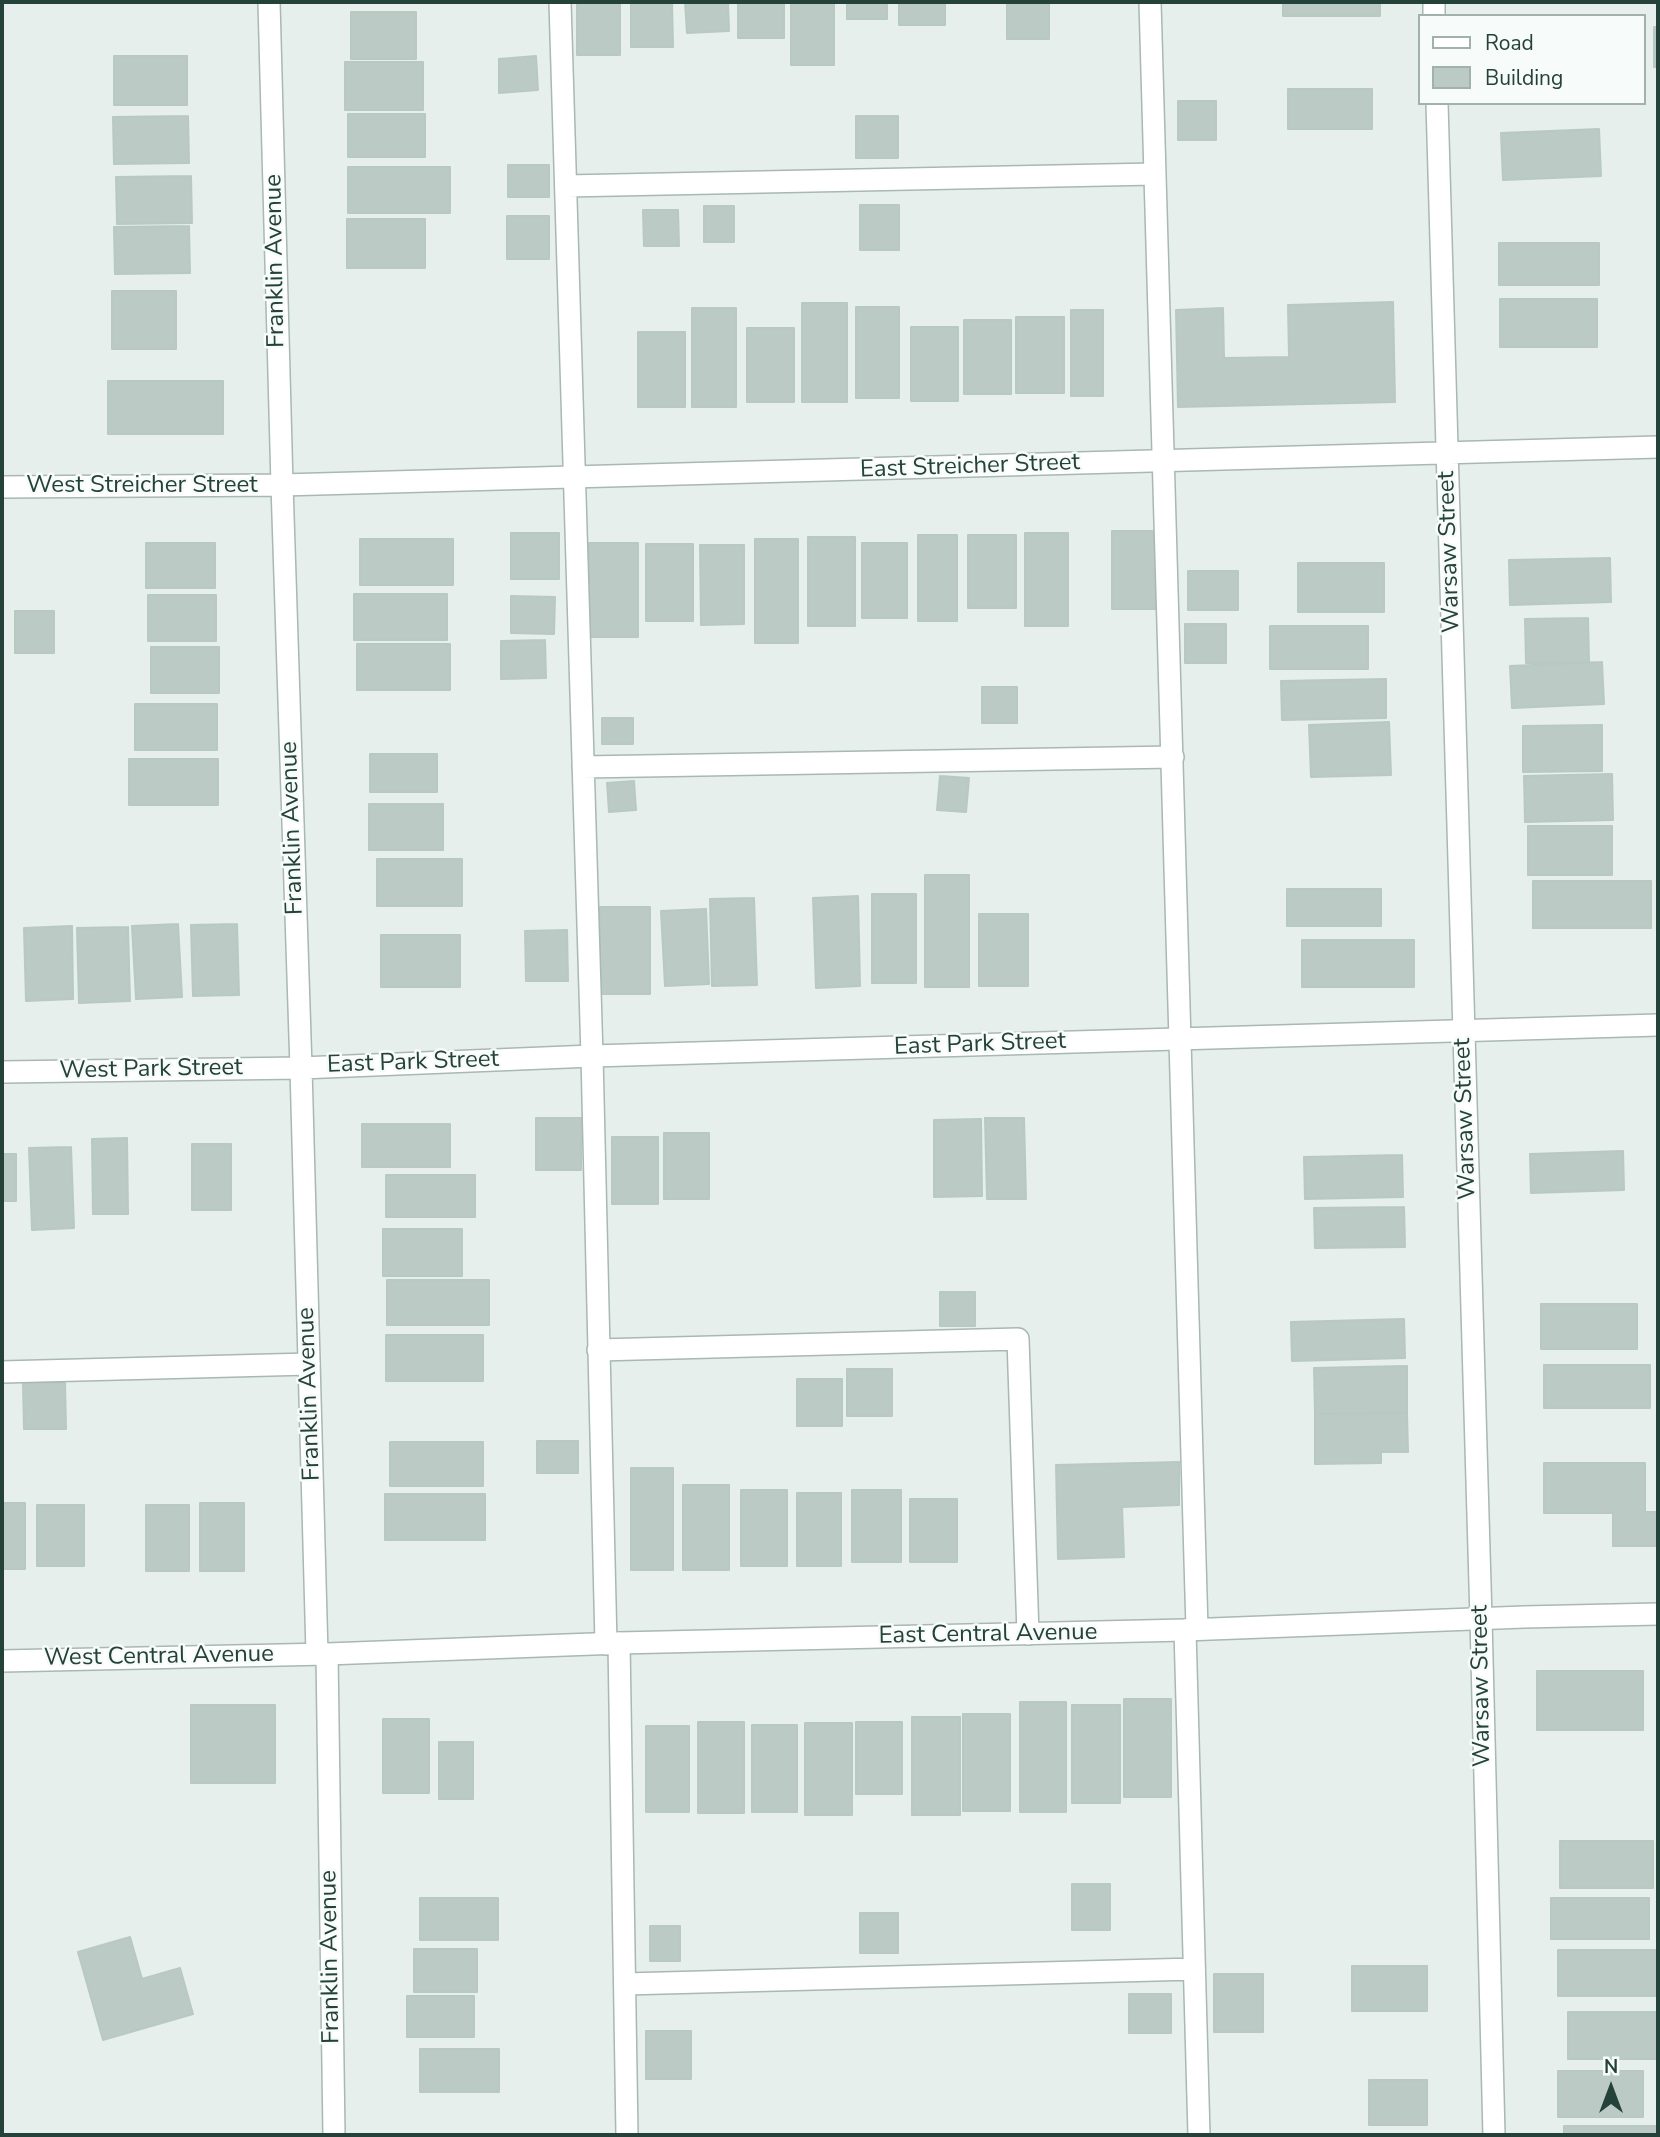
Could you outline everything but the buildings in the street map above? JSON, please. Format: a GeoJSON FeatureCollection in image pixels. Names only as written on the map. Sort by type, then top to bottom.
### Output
{"type":"FeatureCollection","features":[{"type":"Feature","properties":{"kind":"street","name":"Franklin Avenue"},"geometry":{"type":"LineString","coordinates":[[269,2],[309,1364],[322,1654],[334,2135]]}},
{"type":"Feature","properties":{"kind":"street"},"geometry":{"type":"LineString","coordinates":[[560,2],[592,1056],[598,1350],[613,1643],[625,1984],[627,2135]]}},
{"type":"Feature","properties":{"kind":"street"},"geometry":{"type":"LineString","coordinates":[[1150,2],[1180,1039],[1191,1629],[1194,1969],[1199,2135]]}},
{"type":"Feature","properties":{"kind":"street","name":"Warsaw Street"},"geometry":{"type":"LineString","coordinates":[[1437,105],[1494,2135]]}},
{"type":"Feature","properties":{"kind":"street"},"geometry":{"type":"LineString","coordinates":[[566,186],[1154,174]]}},
{"type":"Feature","properties":{"kind":"street","name":"East Streicher Street"},"geometry":{"type":"LineString","coordinates":[[282,485],[1658,447]]}},
{"type":"Feature","properties":{"kind":"street","name":"West Streicher Street"},"geometry":{"type":"LineString","coordinates":[[2,487],[282,485]]}},
{"type":"Feature","properties":{"kind":"street"},"geometry":{"type":"LineString","coordinates":[[583,767],[1173,757]]}},
{"type":"Feature","properties":{"kind":"street","name":"East Park Street"},"geometry":{"type":"LineString","coordinates":[[301,1068],[592,1056],[1658,1025]]}},
{"type":"Feature","properties":{"kind":"street","name":"West Park Street"},"geometry":{"type":"LineString","coordinates":[[2,1072],[301,1068]]}},
{"type":"Feature","properties":{"kind":"street"},"geometry":{"type":"LineString","coordinates":[[598,1350],[1018,1339],[1028,1634]]}},
{"type":"Feature","properties":{"kind":"street"},"geometry":{"type":"LineString","coordinates":[[2,1372],[309,1364]]}},
{"type":"Feature","properties":{"kind":"street","name":"East Central Avenue"},"geometry":{"type":"LineString","coordinates":[[322,1654],[613,1643],[1028,1634],[1658,1614]]}},
{"type":"Feature","properties":{"kind":"street","name":"West Central Avenue"},"geometry":{"type":"LineString","coordinates":[[2,1661],[322,1654]]}},
{"type":"Feature","properties":{"kind":"street"},"geometry":{"type":"LineString","coordinates":[[625,1984],[1194,1969]]}}]}
